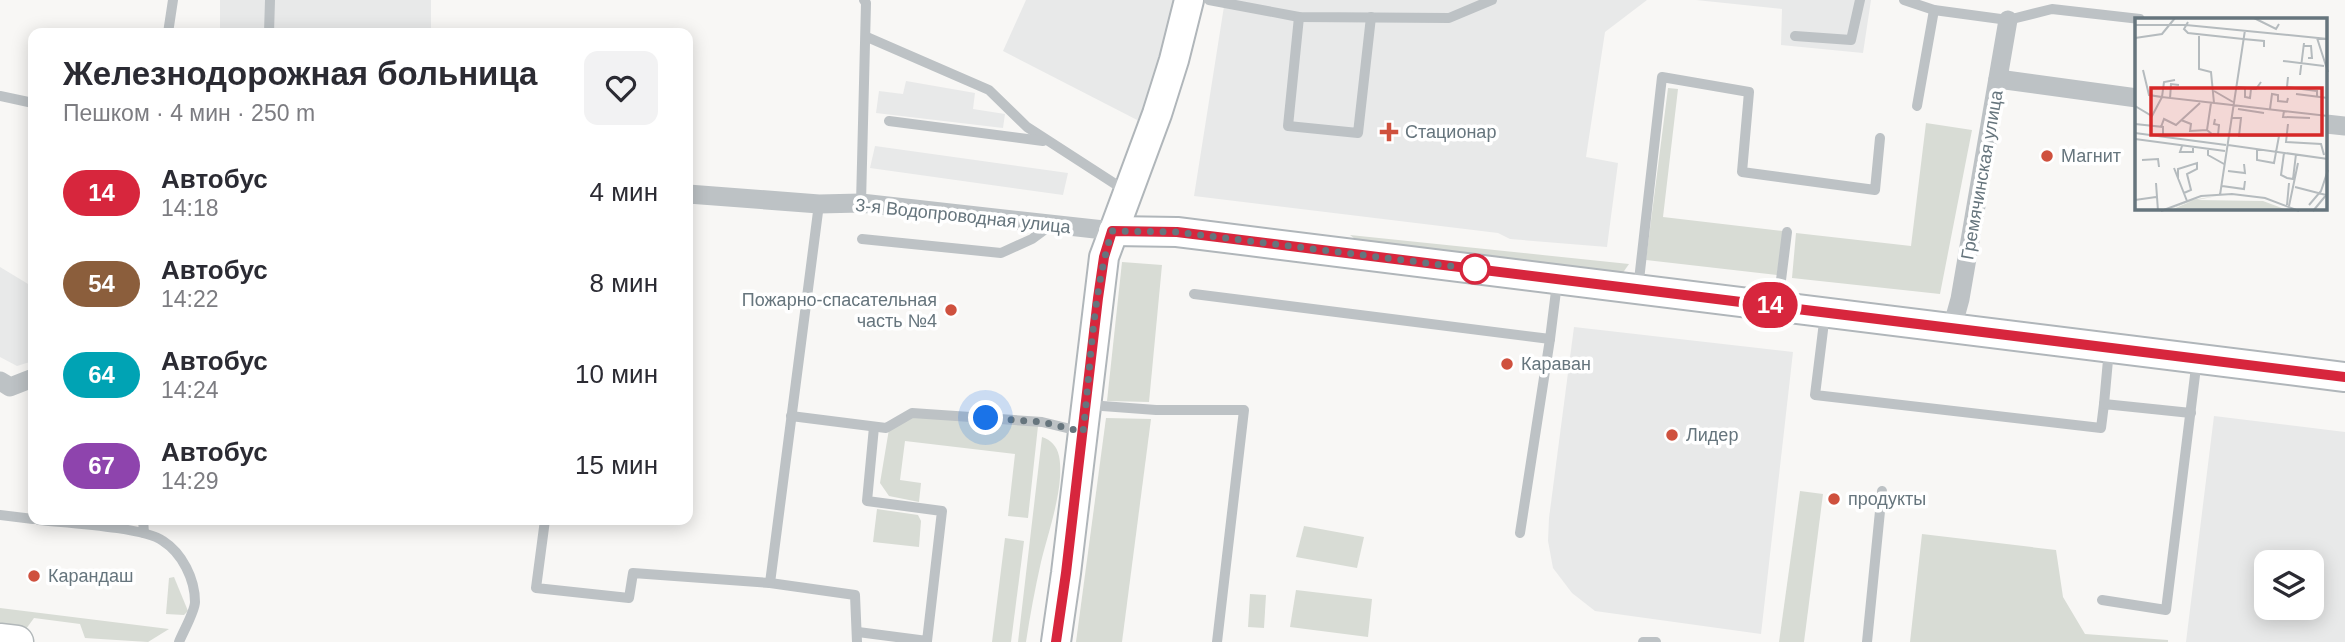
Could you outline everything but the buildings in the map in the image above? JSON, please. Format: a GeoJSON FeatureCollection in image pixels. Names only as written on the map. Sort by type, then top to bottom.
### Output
{"type":"FeatureCollection","features":[{"type":"Feature","properties":{"kind":"main road"},"geometry":{"type":"LineString","coordinates":[[1056,642],[1104,257],[1164,92],[1189,0]]}},
{"type":"Feature","properties":{"kind":"main road"},"geometry":{"type":"LineString","coordinates":[[1112,231],[1177,232],[2345,377]]}},
{"type":"Feature","properties":{"kind":"main road"},"geometry":{"type":"LineString","coordinates":[[0,640],[17,642]]}},
{"type":"Feature","properties":{"kind":"street","name":"Гремячинская улица"},"geometry":{"type":"LineString","coordinates":[[1952,328],[1960,299],[2008,20]]}},
{"type":"Feature","properties":{"kind":"street"},"geometry":{"type":"LineString","coordinates":[[1998,79],[2135,98]]}},
{"type":"Feature","properties":{"kind":"street","name":"3-я Водопроводная улица"},"geometry":{"type":"LineString","coordinates":[[693,195],[819,204],[861,203],[1112,231]]}},
{"type":"Feature","properties":{"kind":"street"},"geometry":{"type":"LineString","coordinates":[[5,384],[28,379]]}},
{"type":"Feature","properties":{"kind":"lane"},"geometry":{"type":"LineString","coordinates":[[169,28],[173,0]]}},
{"type":"Feature","properties":{"kind":"lane"},"geometry":{"type":"LineString","coordinates":[[269,28],[271,0]]}},
{"type":"Feature","properties":{"kind":"lane"},"geometry":{"type":"LineString","coordinates":[[861,203],[867,37],[864,0]]}},
{"type":"Feature","properties":{"kind":"lane"},"geometry":{"type":"LineString","coordinates":[[1209,0],[1298,17],[1449,18],[1492,0]]}},
{"type":"Feature","properties":{"kind":"lane"},"geometry":{"type":"LineString","coordinates":[[1795,37],[1851,40],[1860,0]]}},
{"type":"Feature","properties":{"kind":"lane"},"geometry":{"type":"LineString","coordinates":[[1904,0],[1934,10],[2008,20],[2052,9],[2135,18]]}},
{"type":"Feature","properties":{"kind":"lane"},"geometry":{"type":"LineString","coordinates":[[1917,106],[1934,10]]}},
{"type":"Feature","properties":{"kind":"lane"},"geometry":{"type":"LineString","coordinates":[[1298,17],[1288,126],[1358,133],[1371,17]]}},
{"type":"Feature","properties":{"kind":"lane"},"geometry":{"type":"LineString","coordinates":[[867,37],[989,90],[1027,127],[1047,142],[1127,191]]}},
{"type":"Feature","properties":{"kind":"lane"},"geometry":{"type":"LineString","coordinates":[[1638,289],[1662,77],[1749,92],[1742,173],[1793,184],[1875,190],[1880,138]]}},
{"type":"Feature","properties":{"kind":"lane"},"geometry":{"type":"LineString","coordinates":[[0,96],[28,102]]}},
{"type":"Feature","properties":{"kind":"lane"},"geometry":{"type":"LineString","coordinates":[[889,121],[1047,142]]}},
{"type":"Feature","properties":{"kind":"lane"},"geometry":{"type":"LineString","coordinates":[[771,583],[819,204]]}},
{"type":"Feature","properties":{"kind":"lane"},"geometry":{"type":"LineString","coordinates":[[862,239],[1001,253],[1032,239],[1051,225]]}},
{"type":"Feature","properties":{"kind":"lane"},"geometry":{"type":"LineString","coordinates":[[1778,306],[1787,232]]}},
{"type":"Feature","properties":{"kind":"lane"},"geometry":{"type":"LineString","coordinates":[[1520,533],[1557,279]]}},
{"type":"Feature","properties":{"kind":"lane"},"geometry":{"type":"LineString","coordinates":[[1194,294],[1550,339]]}},
{"type":"Feature","properties":{"kind":"lane"},"geometry":{"type":"LineString","coordinates":[[1825,313],[1815,395],[2101,428],[2110,348]]}},
{"type":"Feature","properties":{"kind":"lane"},"geometry":{"type":"LineString","coordinates":[[2102,600],[2166,610],[2197,359]]}},
{"type":"Feature","properties":{"kind":"lane"},"geometry":{"type":"LineString","coordinates":[[2104,404],[2192,413]]}},
{"type":"Feature","properties":{"kind":"lane"},"geometry":{"type":"LineString","coordinates":[[791,416],[886,428],[912,413],[1042,422],[1156,410],[1244,410],[1217,642]]}},
{"type":"Feature","properties":{"kind":"lane"},"geometry":{"type":"LineString","coordinates":[[544,525],[536,588],[629,598],[633,573],[771,583],[855,595],[857,637],[927,641],[942,511],[867,501],[874,427]]}},
{"type":"Feature","properties":{"kind":"lane"},"geometry":{"type":"LineString","coordinates":[[1867,642],[1882,491]]}},
{"type":"Feature","properties":{"kind":"lane"},"geometry":{"type":"LineString","coordinates":[[0,515],[28,518]]}},
{"type":"Feature","properties":{"kind":"lane"},"geometry":{"type":"LineString","coordinates":[[80,525],[144,533],[162,540],[179,555],[190,577],[195,604],[178,642]]}},
{"type":"Feature","properties":{"kind":"lane"},"geometry":{"type":"LineString","coordinates":[[143,525],[144,533]]}},
{"type":"Feature","properties":{"kind":"lane"},"geometry":{"type":"LineString","coordinates":[[1643,642],[1656,642]]}},
{"type":"Feature","properties":{"kind":"shaded area"},"geometry":{"type":"Polygon","coordinates":[[[220,0],[431,0],[431,28],[220,28],[220,0]]]}},
{"type":"Feature","properties":{"kind":"shaded area"},"geometry":{"type":"Polygon","coordinates":[[[1026,0],[1175,0],[1143,123],[1003,51],[1026,0]]]}},
{"type":"Feature","properties":{"kind":"shaded area"},"geometry":{"type":"Polygon","coordinates":[[[1225,0],[1647,0],[1605,32],[1586,157],[1618,163],[1607,247],[1510,239],[1498,233],[1194,196],[1225,0]]]}},
{"type":"Feature","properties":{"kind":"shaded area"},"geometry":{"type":"Polygon","coordinates":[[[1696,0],[1871,0],[1863,53],[1781,45],[1782,9],[1696,0]]]}},
{"type":"Feature","properties":{"kind":"shaded area"},"geometry":{"type":"Polygon","coordinates":[[[906,81],[975,93],[973,109],[1005,114],[1003,128],[876,113],[879,91],[903,94],[906,81]]]}},
{"type":"Feature","properties":{"kind":"shaded area"},"geometry":{"type":"Polygon","coordinates":[[[1668,88],[1678,89],[1663,217],[1783,231],[1777,275],[1646,260],[1668,88]]]}},
{"type":"Feature","properties":{"kind":"shaded area"},"geometry":{"type":"Polygon","coordinates":[[[1926,123],[1972,130],[1940,294],[1792,278],[1796,233],[1911,246],[1926,123]]]}},
{"type":"Feature","properties":{"kind":"shaded area"},"geometry":{"type":"Polygon","coordinates":[[[875,146],[1068,173],[1063,195],[870,168],[875,146]]]}},
{"type":"Feature","properties":{"kind":"shaded area"},"geometry":{"type":"Polygon","coordinates":[[[1350,235],[1629,264],[1622,274],[1359,242],[1350,235]]]}},
{"type":"Feature","properties":{"kind":"shaded area"},"geometry":{"type":"Polygon","coordinates":[[[1122,262],[1162,265],[1149,402],[1107,401],[1122,262]]]}},
{"type":"Feature","properties":{"kind":"shaded area"},"geometry":{"type":"Polygon","coordinates":[[[0,267],[28,284],[28,363],[17,366],[0,357],[0,267]]]}},
{"type":"Feature","properties":{"kind":"shaded area","name":"Лидер"},"geometry":{"type":"Polygon","coordinates":[[[1574,327],[1793,352],[1761,634],[1595,611],[1572,593],[1553,568],[1548,541],[1549,518],[1574,327]]]}},
{"type":"Feature","properties":{"kind":"shaded area"},"geometry":{"type":"Polygon","coordinates":[[[913,415],[1038,426],[1028,518],[1008,516],[1015,454],[905,441],[900,480],[921,483],[919,502],[889,496],[880,483],[889,429],[913,415]]]}},
{"type":"Feature","properties":{"kind":"shaded area"},"geometry":{"type":"Polygon","coordinates":[[[2214,416],[2345,432],[2345,642],[2186,642],[2214,416]]]}},
{"type":"Feature","properties":{"kind":"shaded area"},"geometry":{"type":"Polygon","coordinates":[[[1106,418],[1151,419],[1122,642],[1076,642],[1106,418]]]}},
{"type":"Feature","properties":{"kind":"shaded area"},"geometry":{"type":"Polygon","coordinates":[[[1042,437],[1053,444],[1058,452],[1060,481],[1026,642],[1018,642],[1042,437]]]}},
{"type":"Feature","properties":{"kind":"shaded area"},"geometry":{"type":"Polygon","coordinates":[[[1800,491],[1823,494],[1804,642],[1779,642],[1800,491]]]}},
{"type":"Feature","properties":{"kind":"shaded area"},"geometry":{"type":"Polygon","coordinates":[[[877,509],[918,515],[921,521],[919,547],[873,542],[877,509]]]}},
{"type":"Feature","properties":{"kind":"shaded area"},"geometry":{"type":"Polygon","coordinates":[[[1304,526],[1364,537],[1357,568],[1296,557],[1304,526]]]}},
{"type":"Feature","properties":{"kind":"shaded area"},"geometry":{"type":"Polygon","coordinates":[[[1922,534],[2056,550],[2063,597],[2085,634],[2168,642],[1910,642],[1922,534]]]}},
{"type":"Feature","properties":{"kind":"shaded area"},"geometry":{"type":"Polygon","coordinates":[[[1005,538],[1024,541],[1011,642],[992,642],[1005,538]]]}},
{"type":"Feature","properties":{"kind":"shaded area"},"geometry":{"type":"Polygon","coordinates":[[[174,577],[188,611],[184,615],[166,614],[169,578],[174,577]]]}},
{"type":"Feature","properties":{"kind":"shaded area"},"geometry":{"type":"Polygon","coordinates":[[[1296,590],[1372,599],[1368,637],[1290,627],[1296,590]]]}},
{"type":"Feature","properties":{"kind":"shaded area"},"geometry":{"type":"Polygon","coordinates":[[[1250,594],[1266,595],[1264,628],[1248,627],[1250,594]]]}},
{"type":"Feature","properties":{"kind":"shaded area"},"geometry":{"type":"Polygon","coordinates":[[[0,608],[169,629],[148,642],[85,638],[80,624],[34,618],[26,629],[0,626],[0,608]]]}},
{"type":"Feature","properties":{"kind":"bus line","name":"14"},"geometry":{"type":"LineString","coordinates":[[1056,642],[1098,298],[1104,257],[1112,231],[1177,232],[2345,377]]}},
{"type":"Feature","properties":{"kind":"place","name":"Стационар"},"geometry":{"type":"Point","coordinates":[1389,132]}},
{"type":"Feature","properties":{"kind":"place","name":"Магнит"},"geometry":{"type":"Point","coordinates":[2047,156]}},
{"type":"Feature","properties":{"kind":"place","name":"Пожарно-спасательная часть №4"},"geometry":{"type":"Point","coordinates":[951,310]}},
{"type":"Feature","properties":{"kind":"place","name":"Караван"},"geometry":{"type":"Point","coordinates":[1507,364]}},
{"type":"Feature","properties":{"kind":"place","name":"Лидер"},"geometry":{"type":"Point","coordinates":[1672,435]}},
{"type":"Feature","properties":{"kind":"place","name":"продукты"},"geometry":{"type":"Point","coordinates":[1834,499]}},
{"type":"Feature","properties":{"kind":"place","name":"Карандаш"},"geometry":{"type":"Point","coordinates":[34,576]}},
{"type":"Feature","properties":{"kind":"route"},"geometry":{"type":"LineString","coordinates":[[986,418],[1042,422],[1083,432],[1098,298],[1104,257],[1112,231],[1177,232],[1475,269]]}}]}
